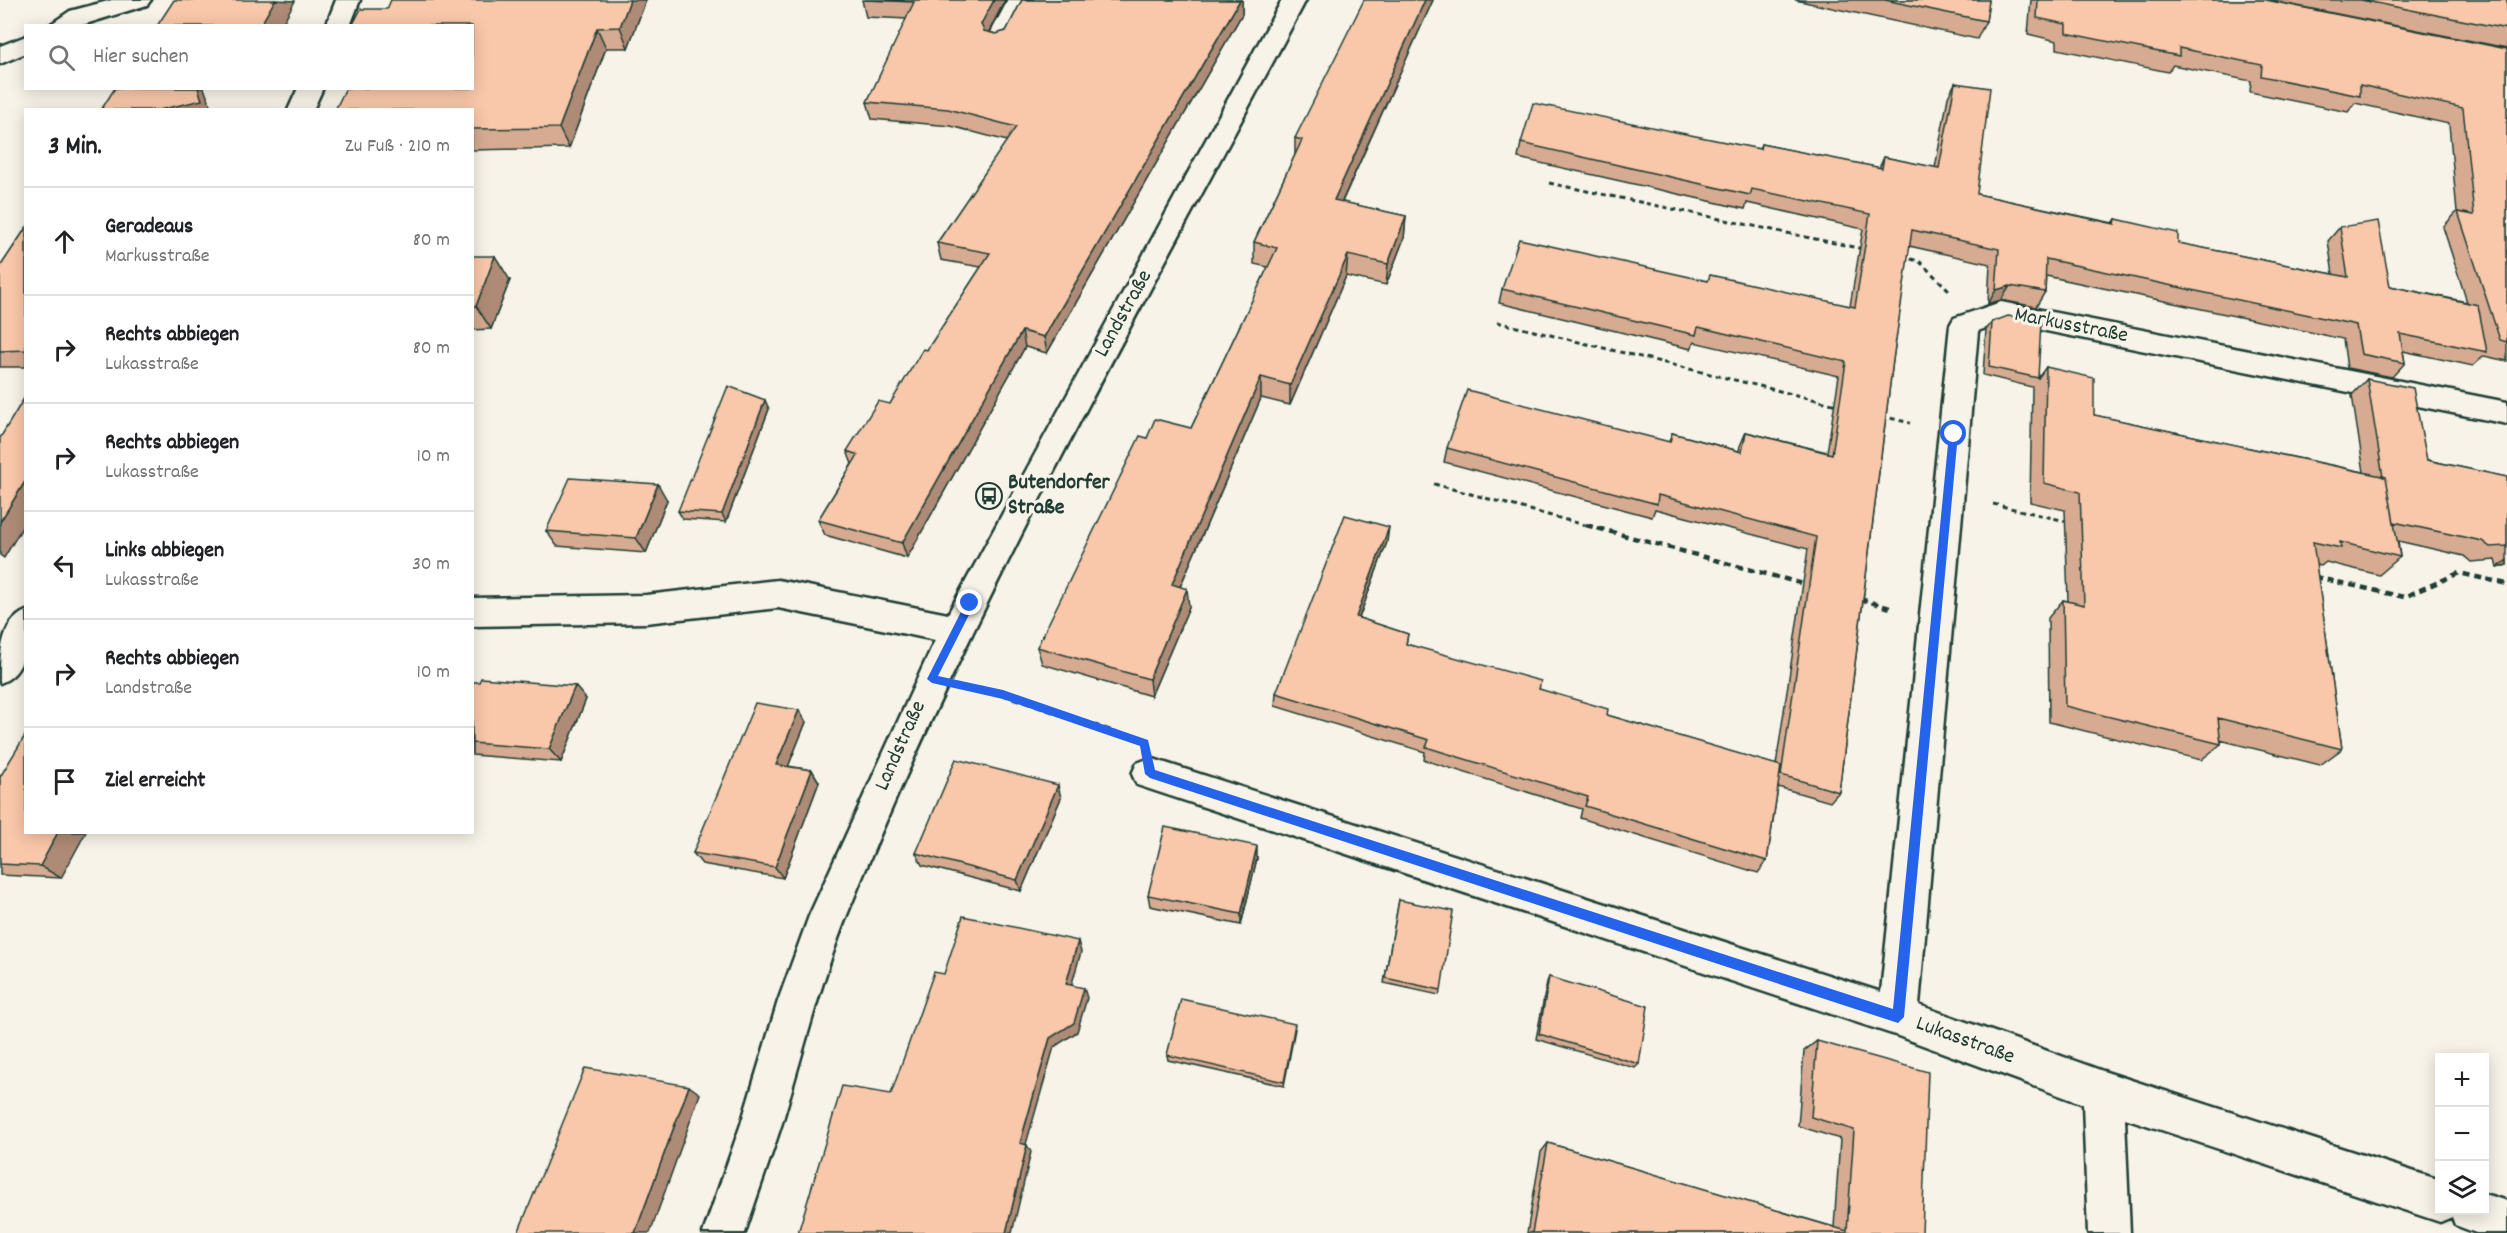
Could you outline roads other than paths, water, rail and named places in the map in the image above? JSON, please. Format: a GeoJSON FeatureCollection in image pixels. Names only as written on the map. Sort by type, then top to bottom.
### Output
{"type":"FeatureCollection","features":[{"type":"Feature","properties":{"kind":"street"},"geometry":{"type":"LineString","coordinates":[[64,24],[78,16],[139,0]]}},
{"type":"Feature","properties":{"kind":"street"},"geometry":{"type":"LineString","coordinates":[[339,24],[348,0]]}},
{"type":"Feature","properties":{"kind":"street"},"geometry":{"type":"LineString","coordinates":[[998,42],[1020,0]]}},
{"type":"Feature","properties":{"kind":"street","name":"Landstraße"},"geometry":{"type":"LineString","coordinates":[[724,1233],[797,1001],[828,916],[932,679],[1294,0]]}},
{"type":"Feature","properties":{"kind":"street"},"geometry":{"type":"LineString","coordinates":[[0,56],[24,44]]}},
{"type":"Feature","properties":{"kind":"street"},"geometry":{"type":"LineString","coordinates":[[301,108],[310,90]]}},
{"type":"Feature","properties":{"kind":"street","name":"Markusstraße"},"geometry":{"type":"LineString","coordinates":[[1898,1017],[1964,325],[2001,312],[2507,413]]}},
{"type":"Feature","properties":{"kind":"street"},"geometry":{"type":"LineString","coordinates":[[474,612],[645,609],[778,594],[957,630]]}},
{"type":"Feature","properties":{"kind":"street"},"geometry":{"type":"LineString","coordinates":[[0,622],[24,621]]}},
{"type":"Feature","properties":{"kind":"street"},"geometry":{"type":"LineString","coordinates":[[0,668],[24,628]]}},
{"type":"Feature","properties":{"kind":"street","name":"Lukasstraße"},"geometry":{"type":"LineString","coordinates":[[1150,774],[1898,1017],[2103,1091],[2435,1199]]}},
{"type":"Feature","properties":{"kind":"street"},"geometry":{"type":"LineString","coordinates":[[2103,1091],[2109,1233]]}},
{"type":"Feature","properties":{"kind":"street"},"geometry":{"type":"LineString","coordinates":[[2485,1215],[2507,1222]]}},
{"type":"Feature","properties":{"kind":"place","name":"Butendorfer Straße"},"geometry":{"type":"Point","coordinates":[989,496]}}]}
